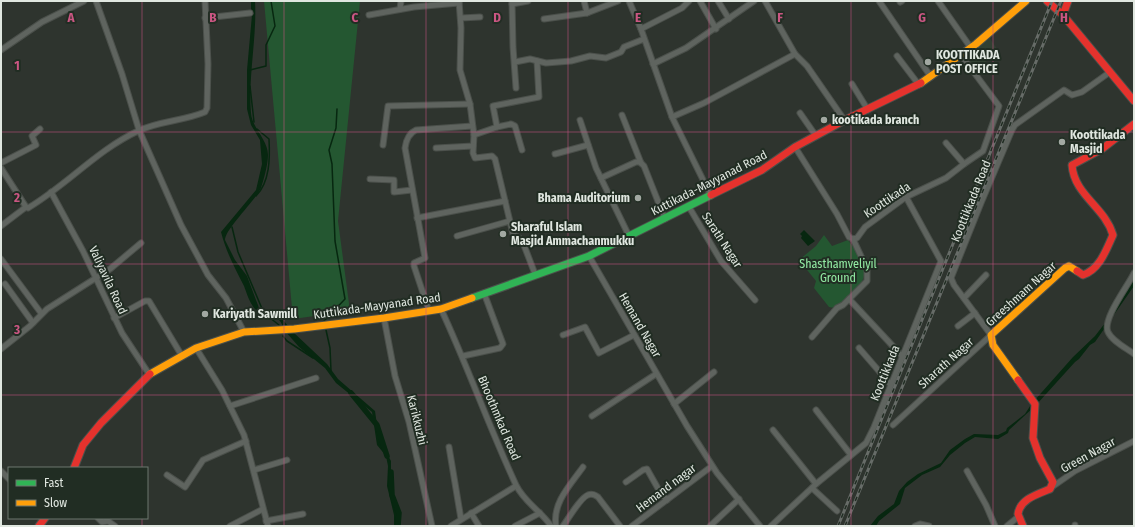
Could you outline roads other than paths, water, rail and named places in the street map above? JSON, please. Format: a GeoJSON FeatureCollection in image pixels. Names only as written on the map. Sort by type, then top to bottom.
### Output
{"type":"FeatureCollection","features":[{"type":"Feature","properties":{"kind":"main road","name":"Kuttikada-Mayyanad Road"},"geometry":{"type":"LineString","coordinates":[[74,467],[83,446],[101,423],[149,374],[196,348],[244,332],[294,329],[384,318],[441,309],[535,274],[589,256],[762,170],[795,147],[919,85],[971,48],[1026,1]]}},
{"type":"Feature","properties":{"kind":"main road"},"geometry":{"type":"LineString","coordinates":[[1047,1],[1063,15],[1134,101]]}},
{"type":"Feature","properties":{"kind":"main road"},"geometry":{"type":"LineString","coordinates":[[1063,15],[1068,1]]}},
{"type":"Feature","properties":{"kind":"main road","name":"Greeshmam Nagar"},"geometry":{"type":"LineString","coordinates":[[1052,487],[1053,482],[1037,449],[1032,432],[1036,410],[1035,404],[993,345],[991,335],[1068,266],[1083,275],[1091,272],[1096,267],[1113,234],[1111,224],[1090,203],[1073,176],[1072,165],[1102,149],[1134,124]]}},
{"type":"Feature","properties":{"kind":"main road"},"geometry":{"type":"LineString","coordinates":[[1024,526],[1018,517],[1018,512],[1021,505],[1052,487]]}},
{"type":"Feature","properties":{"kind":"street"},"geometry":{"type":"LineString","coordinates":[[1,50],[42,22],[84,1]]}},
{"type":"Feature","properties":{"kind":"street"},"geometry":{"type":"LineString","coordinates":[[96,1],[122,74],[139,130],[181,225],[208,275],[226,298],[244,332]]}},
{"type":"Feature","properties":{"kind":"street"},"geometry":{"type":"LineString","coordinates":[[1,226],[26,207],[28,208],[51,192],[106,148],[139,130],[205,112],[207,108],[208,64],[205,1]]}},
{"type":"Feature","properties":{"kind":"street"},"geometry":{"type":"LineString","coordinates":[[400,1],[400,9]]}},
{"type":"Feature","properties":{"kind":"street"},"geometry":{"type":"LineString","coordinates":[[516,88],[512,2],[528,1]]}},
{"type":"Feature","properties":{"kind":"street"},"geometry":{"type":"LineString","coordinates":[[584,1],[587,13]]}},
{"type":"Feature","properties":{"kind":"street"},"geometry":{"type":"LineString","coordinates":[[544,19],[587,13],[618,1]]}},
{"type":"Feature","properties":{"kind":"street"},"geometry":{"type":"LineString","coordinates":[[628,1],[641,29],[672,117],[711,196]]}},
{"type":"Feature","properties":{"kind":"street"},"geometry":{"type":"LineString","coordinates":[[641,29],[682,8],[689,1]]}},
{"type":"Feature","properties":{"kind":"street"},"geometry":{"type":"LineString","coordinates":[[700,1],[716,29]]}},
{"type":"Feature","properties":{"kind":"street"},"geometry":{"type":"LineString","coordinates":[[718,1],[729,19]]}},
{"type":"Feature","properties":{"kind":"street"},"geometry":{"type":"LineString","coordinates":[[653,64],[686,48],[716,29],[754,1]]}},
{"type":"Feature","properties":{"kind":"street"},"geometry":{"type":"LineString","coordinates":[[765,1],[795,54],[806,66],[845,121]]}},
{"type":"Feature","properties":{"kind":"street"},"geometry":{"type":"LineString","coordinates":[[880,1],[931,77]]}},
{"type":"Feature","properties":{"kind":"street"},"geometry":{"type":"LineString","coordinates":[[938,1],[971,48]]}},
{"type":"Feature","properties":{"kind":"street"},"geometry":{"type":"LineString","coordinates":[[369,15],[400,9],[459,2],[461,18],[460,70],[470,104],[475,158],[492,156],[494,159],[513,234],[522,240],[535,274]]}},
{"type":"Feature","properties":{"kind":"street"},"geometry":{"type":"LineString","coordinates":[[205,18],[250,13]]}},
{"type":"Feature","properties":{"kind":"street"},"geometry":{"type":"LineString","coordinates":[[461,18],[480,17]]}},
{"type":"Feature","properties":{"kind":"street"},"geometry":{"type":"LineString","coordinates":[[515,62],[530,59],[546,63],[571,61],[590,56],[606,58],[620,52],[624,46],[644,39]]}},
{"type":"Feature","properties":{"kind":"street"},"geometry":{"type":"LineString","coordinates":[[672,117],[704,103],[795,54]]}},
{"type":"Feature","properties":{"kind":"street"},"geometry":{"type":"LineString","coordinates":[[946,143],[964,164],[983,151],[999,106],[961,55]]}},
{"type":"Feature","properties":{"kind":"street"},"geometry":{"type":"LineString","coordinates":[[897,56],[919,85]]}},
{"type":"Feature","properties":{"kind":"street"},"geometry":{"type":"LineString","coordinates":[[497,127],[493,106],[538,97],[537,61]]}},
{"type":"Feature","properties":{"kind":"street","name":"Koottikkada Road"},"geometry":{"type":"LineString","coordinates":[[954,285],[951,278],[981,202],[1015,125],[1064,90],[1072,95],[1082,92],[1110,72]]}},
{"type":"Feature","properties":{"kind":"street"},"geometry":{"type":"LineString","coordinates":[[852,84],[868,110]]}},
{"type":"Feature","properties":{"kind":"street"},"geometry":{"type":"LineString","coordinates":[[383,145],[388,106],[470,104]]}},
{"type":"Feature","properties":{"kind":"street"},"geometry":{"type":"LineString","coordinates":[[800,113],[816,136]]}},
{"type":"Feature","properties":{"kind":"street"},"geometry":{"type":"LineString","coordinates":[[622,115],[664,219]]}},
{"type":"Feature","properties":{"kind":"street"},"geometry":{"type":"LineString","coordinates":[[580,120],[601,178],[629,236]]}},
{"type":"Feature","properties":{"kind":"street"},"geometry":{"type":"LineString","coordinates":[[474,135],[511,124],[515,126],[522,150]]}},
{"type":"Feature","properties":{"kind":"street"},"geometry":{"type":"LineString","coordinates":[[428,311],[414,266],[416,262],[425,258],[405,148],[410,134],[419,129],[472,126]]}},
{"type":"Feature","properties":{"kind":"street"},"geometry":{"type":"LineString","coordinates":[[1,163],[36,145],[32,136],[40,129]]}},
{"type":"Feature","properties":{"kind":"street"},"geometry":{"type":"LineString","coordinates":[[556,154],[588,145]]}},
{"type":"Feature","properties":{"kind":"street"},"geometry":{"type":"LineString","coordinates":[[436,148],[473,146]]}},
{"type":"Feature","properties":{"kind":"street"},"geometry":{"type":"LineString","coordinates":[[795,147],[837,214],[849,237],[853,240],[868,274],[867,281],[849,299],[835,310],[812,337]]}},
{"type":"Feature","properties":{"kind":"street"},"geometry":{"type":"LineString","coordinates":[[601,178],[636,162],[641,163]]}},
{"type":"Feature","properties":{"kind":"street","name":"Koottikada"},"geometry":{"type":"LineString","coordinates":[[853,240],[857,238],[865,227],[906,197],[946,178],[964,164]]}},
{"type":"Feature","properties":{"kind":"street"},"geometry":{"type":"LineString","coordinates":[[2,171],[26,207]]}},
{"type":"Feature","properties":{"kind":"street"},"geometry":{"type":"LineString","coordinates":[[370,179],[394,180],[394,192],[412,190]]}},
{"type":"Feature","properties":{"kind":"street","name":"Valiyavila Road"},"geometry":{"type":"LineString","coordinates":[[51,192],[74,231],[114,318],[149,374]]}},
{"type":"Feature","properties":{"kind":"street","name":"Koottikkada"},"geometry":{"type":"LineString","coordinates":[[771,526],[814,486],[867,441],[903,357],[941,261],[906,197]]}},
{"type":"Feature","properties":{"kind":"street"},"geometry":{"type":"LineString","coordinates":[[417,218],[505,201]]}},
{"type":"Feature","properties":{"kind":"street","name":"Sarath Nagar"},"geometry":{"type":"LineString","coordinates":[[689,207],[721,261],[755,300]]}},
{"type":"Feature","properties":{"kind":"street"},"geometry":{"type":"LineString","coordinates":[[457,236],[510,221]]}},
{"type":"Feature","properties":{"kind":"street"},"geometry":{"type":"LineString","coordinates":[[1,349],[55,303],[96,278],[127,256],[141,242]]}},
{"type":"Feature","properties":{"kind":"street","name":"Hemand Nagar"},"geometry":{"type":"LineString","coordinates":[[589,256],[656,374],[712,466],[760,526]]}},
{"type":"Feature","properties":{"kind":"street"},"geometry":{"type":"LineString","coordinates":[[1,259],[42,313]]}},
{"type":"Feature","properties":{"kind":"street"},"geometry":{"type":"LineString","coordinates":[[1134,273],[1109,316],[1106,326],[1108,333],[1113,339],[1134,354]]}},
{"type":"Feature","properties":{"kind":"street"},"geometry":{"type":"LineString","coordinates":[[964,298],[986,274]]}},
{"type":"Feature","properties":{"kind":"street"},"geometry":{"type":"LineString","coordinates":[[5,284],[33,323]]}},
{"type":"Feature","properties":{"kind":"street","name":"Sharath Nagar"},"geometry":{"type":"LineString","coordinates":[[893,425],[991,335],[954,285]]}},
{"type":"Feature","properties":{"kind":"street"},"geometry":{"type":"LineString","coordinates":[[463,356],[500,348],[503,344],[484,293]]}},
{"type":"Feature","properties":{"kind":"street"},"geometry":{"type":"LineString","coordinates":[[849,299],[903,357]]}},
{"type":"Feature","properties":{"kind":"street"},"geometry":{"type":"LineString","coordinates":[[114,318],[145,301],[149,301],[182,356]]}},
{"type":"Feature","properties":{"kind":"street","name":"Bhoothmkad Road"},"geometry":{"type":"LineString","coordinates":[[441,309],[463,356],[516,486],[531,506],[540,513],[551,526]]}},
{"type":"Feature","properties":{"kind":"street","name":"Sharath Nagar"},"geometry":{"type":"LineString","coordinates":[[958,326],[975,313]]}},
{"type":"Feature","properties":{"kind":"street","name":"Karikkuzhi"},"geometry":{"type":"LineString","coordinates":[[384,318],[395,376],[409,422],[432,526]]}},
{"type":"Feature","properties":{"kind":"street"},"geometry":{"type":"LineString","coordinates":[[563,335],[585,327],[599,353],[634,335]]}},
{"type":"Feature","properties":{"kind":"street"},"geometry":{"type":"LineString","coordinates":[[196,348],[222,390],[246,441],[267,524],[303,514]]}},
{"type":"Feature","properties":{"kind":"street"},"geometry":{"type":"LineString","coordinates":[[859,348],[891,385]]}},
{"type":"Feature","properties":{"kind":"street"},"geometry":{"type":"LineString","coordinates":[[674,404],[714,372]]}},
{"type":"Feature","properties":{"kind":"street"},"geometry":{"type":"LineString","coordinates":[[592,416],[656,374]]}},
{"type":"Feature","properties":{"kind":"street"},"geometry":{"type":"LineString","coordinates":[[230,406],[316,378]]}},
{"type":"Feature","properties":{"kind":"street"},"geometry":{"type":"LineString","coordinates":[[816,410],[850,455]]}},
{"type":"Feature","properties":{"kind":"street"},"geometry":{"type":"LineString","coordinates":[[773,430],[814,486],[837,511]]}},
{"type":"Feature","properties":{"kind":"street"},"geometry":{"type":"LineString","coordinates":[[167,475],[185,487],[203,460],[246,441]]}},
{"type":"Feature","properties":{"kind":"street","name":"Green Nagar"},"geometry":{"type":"LineString","coordinates":[[1052,487],[1075,472],[1134,441]]}},
{"type":"Feature","properties":{"kind":"street"},"geometry":{"type":"LineString","coordinates":[[449,448],[462,519]]}},
{"type":"Feature","properties":{"kind":"street"},"geometry":{"type":"LineString","coordinates":[[254,470],[287,460]]}},
{"type":"Feature","properties":{"kind":"street","name":"Hemand nagar"},"geometry":{"type":"LineString","coordinates":[[632,526],[712,466]]}},
{"type":"Feature","properties":{"kind":"street"},"geometry":{"type":"LineString","coordinates":[[556,526],[555,517],[558,504],[583,467]]}},
{"type":"Feature","properties":{"kind":"street","name":"Hemand Nagar"},"geometry":{"type":"LineString","coordinates":[[626,482],[643,470],[647,469],[660,492],[667,500]]}},
{"type":"Feature","properties":{"kind":"street"},"geometry":{"type":"LineString","coordinates":[[1,471],[8,479]]}},
{"type":"Feature","properties":{"kind":"street"},"geometry":{"type":"LineString","coordinates":[[968,471],[995,526]]}},
{"type":"Feature","properties":{"kind":"street"},"geometry":{"type":"LineString","coordinates":[[451,526],[516,486]]}},
{"type":"Feature","properties":{"kind":"street"},"geometry":{"type":"LineString","coordinates":[[563,526],[583,498],[592,494],[598,497],[620,526]]}},
{"type":"Feature","properties":{"kind":"street"},"geometry":{"type":"LineString","coordinates":[[710,526],[739,499]]}},
{"type":"Feature","properties":{"kind":"street"},"geometry":{"type":"LineString","coordinates":[[230,526],[263,509]]}},
{"type":"Feature","properties":{"kind":"street"},"geometry":{"type":"LineString","coordinates":[[471,513],[479,526]]}},
{"type":"Feature","properties":{"kind":"street"},"geometry":{"type":"LineString","coordinates":[[516,526],[540,513]]}},
{"type":"Feature","properties":{"kind":"street"},"geometry":{"type":"LineString","coordinates":[[1007,526],[1018,517]]}},
{"type":"Feature","properties":{"kind":"street"},"geometry":{"type":"LineString","coordinates":[[99,519],[102,522],[108,521],[115,526]]}},
{"type":"Feature","properties":{"kind":"street"},"geometry":{"type":"LineString","coordinates":[[915,526],[920,524],[929,526]]}},
{"type":"Feature","properties":{"kind":"waterway"},"geometry":{"type":"LineString","coordinates":[[250,70],[266,66],[266,45],[275,26],[271,1]]}},
{"type":"Feature","properties":{"kind":"waterway"},"geometry":{"type":"LineString","coordinates":[[250,86],[254,122]]}},
{"type":"Feature","properties":{"kind":"waterway"},"geometry":{"type":"LineString","coordinates":[[324,321],[345,299],[335,241],[332,164],[329,150],[336,128],[337,109]]}},
{"type":"Feature","properties":{"kind":"waterway"},"geometry":{"type":"LineString","coordinates":[[256,196],[261,190],[267,177],[269,154],[269,139],[257,129]]}},
{"type":"Feature","properties":{"kind":"waterway"},"geometry":{"type":"LineString","coordinates":[[232,227],[238,252],[263,311]]}},
{"type":"Feature","properties":{"kind":"waterway"},"geometry":{"type":"LineString","coordinates":[[265,314],[279,325]]}},
{"type":"Feature","properties":{"kind":"waterway"},"geometry":{"type":"LineString","coordinates":[[326,330],[330,348],[331,371]]}},
{"type":"Feature","properties":{"kind":"waterway"},"geometry":{"type":"LineString","coordinates":[[283,336],[287,341],[313,358]]}},
{"type":"Feature","properties":{"kind":"waterway"},"geometry":{"type":"LineString","coordinates":[[351,393],[377,425],[387,456]]}},
{"type":"Feature","properties":{"kind":"waterway"},"geometry":{"type":"LineString","coordinates":[[391,472],[392,495],[399,513],[398,526]]}},
{"type":"Feature","properties":{"kind":"railway"},"geometry":{"type":"LineString","coordinates":[[838,526],[1052,1]]}},
{"type":"Feature","properties":{"kind":"railway"},"geometry":{"type":"LineString","coordinates":[[845,526],[1061,1]]}},
{"type":"Feature","properties":{"kind":"place","name":"KOOTTIKADA POST OFFICE"},"geometry":{"type":"Point","coordinates":[928,62]}},
{"type":"Feature","properties":{"kind":"place","name":"kootikada branch"},"geometry":{"type":"Point","coordinates":[824,120]}},
{"type":"Feature","properties":{"kind":"place","name":"Koottikada Masjid"},"geometry":{"type":"Point","coordinates":[1062,142]}},
{"type":"Feature","properties":{"kind":"place","name":"Bhama Auditorium"},"geometry":{"type":"Point","coordinates":[638,198]}},
{"type":"Feature","properties":{"kind":"place","name":"Sharaful Islam Masjid Ammachanmukku"},"geometry":{"type":"Point","coordinates":[503,234]}},
{"type":"Feature","properties":{"kind":"place","name":"Kariyath Sawmill"},"geometry":{"type":"Point","coordinates":[205,314]}},
{"type":"Feature","properties":{"kind":"park label","name":"Shasthamveliyil Ground"},"geometry":{"type":"Point","coordinates":[838,271]}}]}
